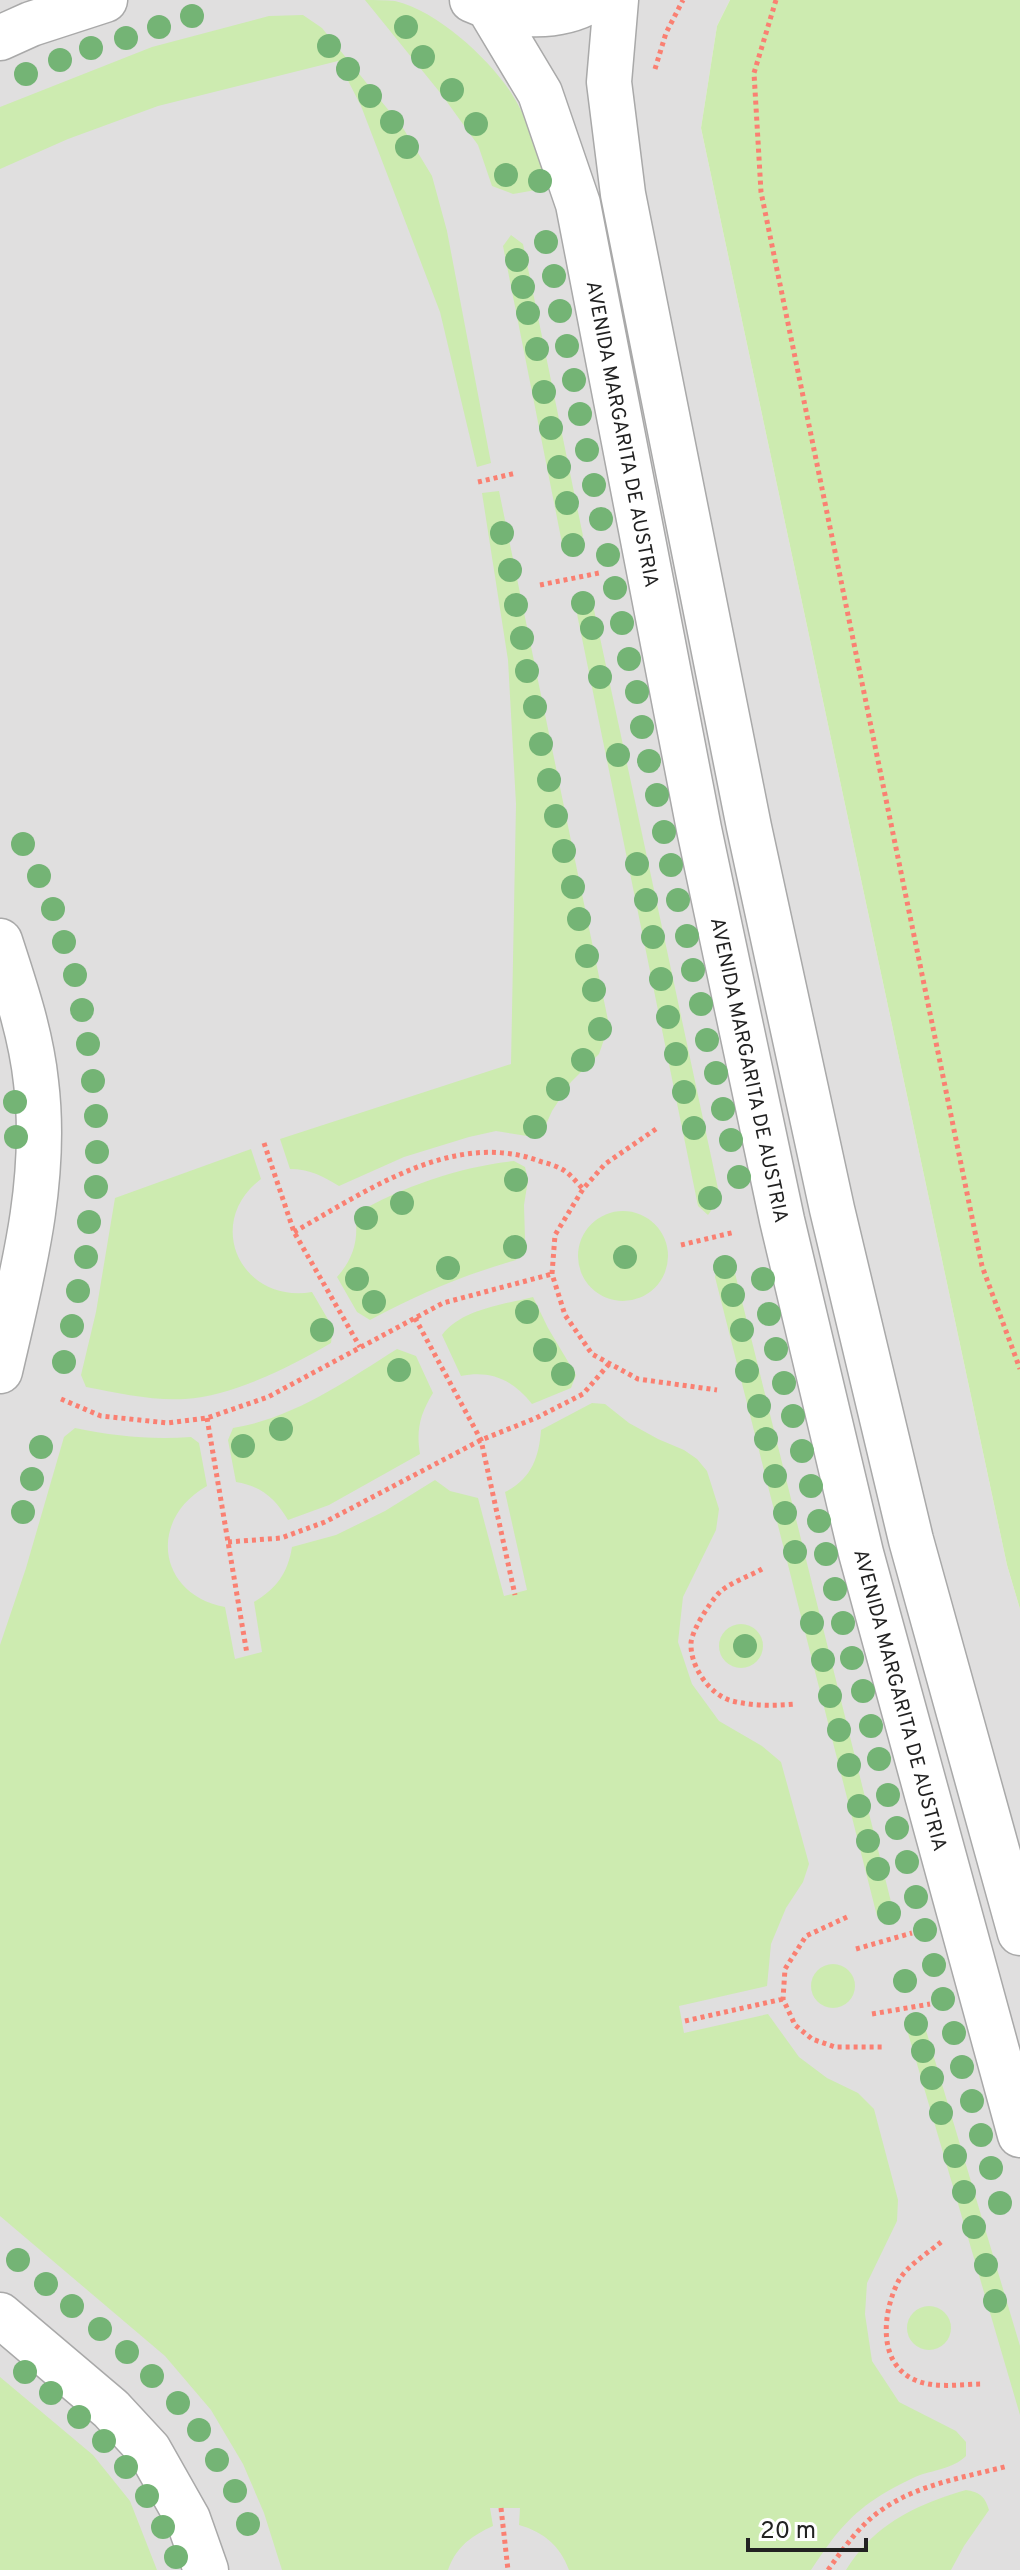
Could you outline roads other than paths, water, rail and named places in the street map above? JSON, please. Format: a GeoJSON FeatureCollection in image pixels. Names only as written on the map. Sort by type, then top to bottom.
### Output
{"type":"FeatureCollection","features":[{"type":"Feature","properties":{"kind":"street"},"geometry":{"type":"LineString","coordinates":[[0,38],[31,24],[105,0]]}},
{"type":"Feature","properties":{"kind":"street"},"geometry":{"type":"LineString","coordinates":[[481,4],[534,15],[578,8],[592,0]]}},
{"type":"Feature","properties":{"kind":"street"},"geometry":{"type":"LineString","coordinates":[[616,0],[609,82],[623,194],[749,827],[832,1209],[911,1540],[1020,1933]]}},
{"type":"Feature","properties":{"kind":"street","name":"AVENIDA MARGARITA DE AUSTRIA"},"geometry":{"type":"LineString","coordinates":[[481,4],[540,93],[578,204],[699,829],[782,1220],[861,1553],[1020,2135]]}},
{"type":"Feature","properties":{"kind":"street"},"geometry":{"type":"LineString","coordinates":[[0,941],[25,1019],[37,1083],[38,1141],[36,1193],[25,1263],[0,1371]]}},
{"type":"Feature","properties":{"kind":"street"},"geometry":{"type":"LineString","coordinates":[[0,2315],[111,2409],[149,2450],[188,2519],[206,2570]]}}]}
